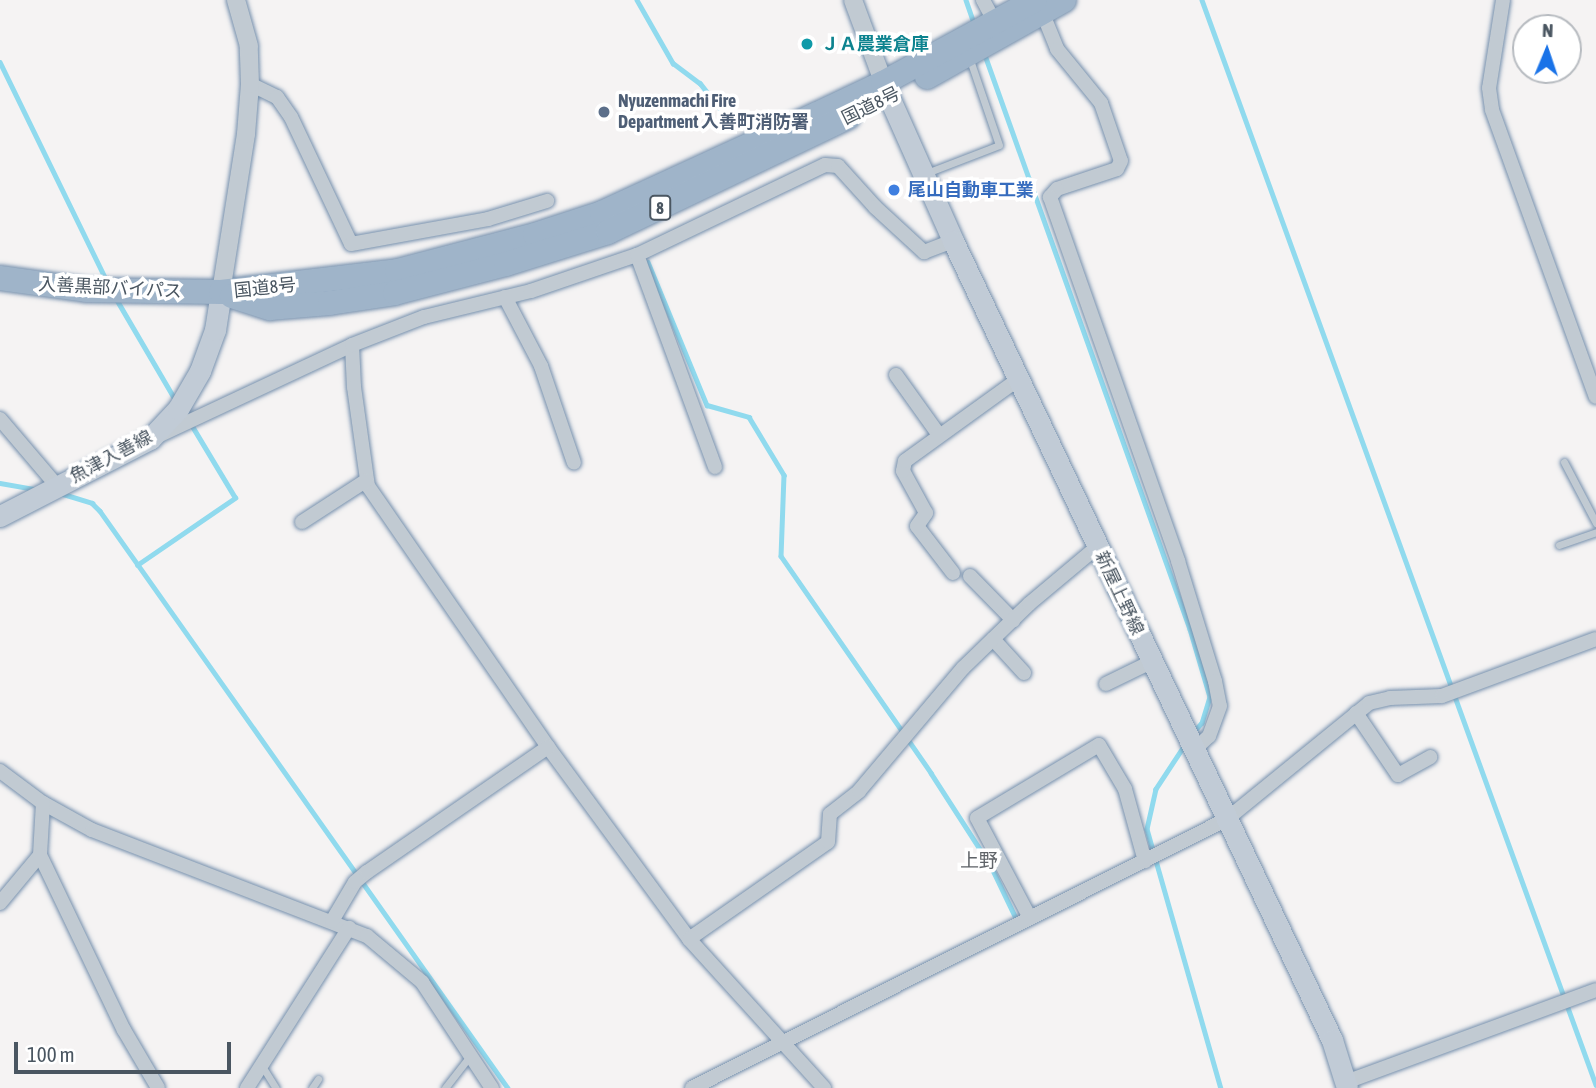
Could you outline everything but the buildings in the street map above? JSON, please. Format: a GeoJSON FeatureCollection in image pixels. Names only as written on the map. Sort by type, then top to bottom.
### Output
{"type":"FeatureCollection","features":[{"type":"Feature","properties":{"kind":"highway","name":"国道8号"},"geometry":{"type":"LineString","coordinates":[[886,90],[993,19],[1064,0]]}},
{"type":"Feature","properties":{"kind":"highway","name":"国道8号"},"geometry":{"type":"LineString","coordinates":[[221,292],[270,308],[330,303],[396,293],[506,264],[608,232],[886,90],[968,56],[993,19]]}},
{"type":"Feature","properties":{"kind":"highway","name":"入善黒部バイパス"},"geometry":{"type":"LineString","coordinates":[[0,278],[86,290],[221,292]]}},
{"type":"Feature","properties":{"kind":"main road","name":"新屋上野線"},"geometry":{"type":"LineString","coordinates":[[886,90],[953,241],[1020,377],[1151,662],[1195,749],[1332,1040],[1346,1085]]}},
{"type":"Feature","properties":{"kind":"main road","name":"魚津入善線"},"geometry":{"type":"LineString","coordinates":[[0,516],[150,439],[178,409],[201,371],[215,330],[221,292]]}},
{"type":"Feature","properties":{"kind":"street"},"geometry":{"type":"LineString","coordinates":[[221,292],[243,161],[250,85],[249,46],[236,0]]}},
{"type":"Feature","properties":{"kind":"street"},"geometry":{"type":"LineString","coordinates":[[853,0],[886,90]]}},
{"type":"Feature","properties":{"kind":"street"},"geometry":{"type":"LineString","coordinates":[[1503,0],[1489,88],[1492,110],[1596,397]]}},
{"type":"Feature","properties":{"kind":"street"},"geometry":{"type":"LineString","coordinates":[[1039,7],[1057,49],[1101,103],[1121,161],[1117,169],[1057,189],[1050,197],[1178,561],[1216,681],[1220,706],[1209,736],[1195,749]]}},
{"type":"Feature","properties":{"kind":"street"},"geometry":{"type":"LineString","coordinates":[[250,85],[276,97],[292,117],[351,244],[488,219],[547,201]]}},
{"type":"Feature","properties":{"kind":"street"},"geometry":{"type":"LineString","coordinates":[[150,439],[352,345],[424,317],[505,298],[637,255],[825,165],[838,166],[875,207],[924,252],[953,241]]}},
{"type":"Feature","properties":{"kind":"street"},"geometry":{"type":"LineString","coordinates":[[637,255],[715,467]]}},
{"type":"Feature","properties":{"kind":"street"},"geometry":{"type":"LineString","coordinates":[[505,298],[541,366],[574,463]]}},
{"type":"Feature","properties":{"kind":"street"},"geometry":{"type":"LineString","coordinates":[[352,345],[354,387],[368,486],[548,747],[689,939],[824,1088]]}},
{"type":"Feature","properties":{"kind":"street"},"geometry":{"type":"LineString","coordinates":[[896,375],[939,435]]}},
{"type":"Feature","properties":{"kind":"street"},"geometry":{"type":"LineString","coordinates":[[953,573],[917,526],[926,513],[903,471],[905,461],[1020,377]]}},
{"type":"Feature","properties":{"kind":"street"},"geometry":{"type":"LineString","coordinates":[[0,419],[57,486]]}},
{"type":"Feature","properties":{"kind":"street"},"geometry":{"type":"LineString","coordinates":[[302,522],[368,480]]}},
{"type":"Feature","properties":{"kind":"street"},"geometry":{"type":"LineString","coordinates":[[689,939],[828,842],[830,814],[859,791],[963,667],[1097,547]]}},
{"type":"Feature","properties":{"kind":"street"},"geometry":{"type":"LineString","coordinates":[[970,576],[1013,620]]}},
{"type":"Feature","properties":{"kind":"street"},"geometry":{"type":"LineString","coordinates":[[993,639],[1024,673]]}},
{"type":"Feature","properties":{"kind":"street"},"geometry":{"type":"LineString","coordinates":[[692,1088],[1227,819],[1369,703],[1390,698],[1442,696],[1596,639]]}},
{"type":"Feature","properties":{"kind":"street"},"geometry":{"type":"LineString","coordinates":[[1106,684],[1151,662]]}},
{"type":"Feature","properties":{"kind":"street"},"geometry":{"type":"LineString","coordinates":[[1356,713],[1398,775],[1430,757]]}},
{"type":"Feature","properties":{"kind":"street"},"geometry":{"type":"LineString","coordinates":[[1030,918],[977,818],[1099,745],[1125,789],[1145,861]]}},
{"type":"Feature","properties":{"kind":"street"},"geometry":{"type":"LineString","coordinates":[[332,921],[355,882],[367,872],[548,747]]}},
{"type":"Feature","properties":{"kind":"street"},"geometry":{"type":"LineString","coordinates":[[0,771],[43,803],[92,830],[367,936],[422,982],[492,1088]]}},
{"type":"Feature","properties":{"kind":"street"},"geometry":{"type":"LineString","coordinates":[[43,803],[40,855],[124,1030],[157,1088]]}},
{"type":"Feature","properties":{"kind":"street"},"geometry":{"type":"LineString","coordinates":[[0,903],[40,855]]}},
{"type":"Feature","properties":{"kind":"street"},"geometry":{"type":"LineString","coordinates":[[247,1088],[349,928]]}},
{"type":"Feature","properties":{"kind":"street"},"geometry":{"type":"LineString","coordinates":[[1346,1085],[1596,990]]}},
{"type":"Feature","properties":{"kind":"lane"},"geometry":{"type":"LineString","coordinates":[[923,175],[999,145],[968,56]]}},
{"type":"Feature","properties":{"kind":"lane"},"geometry":{"type":"LineString","coordinates":[[1564,462],[1596,523]]}},
{"type":"Feature","properties":{"kind":"lane"},"geometry":{"type":"LineString","coordinates":[[1559,545],[1596,533]]}},
{"type":"Feature","properties":{"kind":"lane"},"geometry":{"type":"LineString","coordinates":[[445,1088],[471,1055]]}},
{"type":"Feature","properties":{"kind":"lane"},"geometry":{"type":"LineString","coordinates":[[261,1065],[276,1088]]}},
{"type":"Feature","properties":{"kind":"lane"},"geometry":{"type":"LineString","coordinates":[[312,1088],[318,1079]]}},
{"type":"Feature","properties":{"kind":"waterway"},"geometry":{"type":"LineString","coordinates":[[637,0],[673,63],[700,83],[732,124]]}},
{"type":"Feature","properties":{"kind":"waterway"},"geometry":{"type":"LineString","coordinates":[[966,0],[974,23]]}},
{"type":"Feature","properties":{"kind":"waterway"},"geometry":{"type":"LineString","coordinates":[[1202,0],[1596,1085]]}},
{"type":"Feature","properties":{"kind":"waterway"},"geometry":{"type":"LineString","coordinates":[[985,55],[1190,629],[1210,697],[1202,723],[1194,732]]}},
{"type":"Feature","properties":{"kind":"waterway"},"geometry":{"type":"LineString","coordinates":[[0,62],[108,283]]}},
{"type":"Feature","properties":{"kind":"waterway"},"geometry":{"type":"LineString","coordinates":[[648,262],[707,405],[749,417],[784,475],[781,556],[931,773],[991,866],[1015,916]]}},
{"type":"Feature","properties":{"kind":"waterway"},"geometry":{"type":"LineString","coordinates":[[117,300],[176,401]]}},
{"type":"Feature","properties":{"kind":"waterway"},"geometry":{"type":"LineString","coordinates":[[137,565],[235,498],[190,423]]}},
{"type":"Feature","properties":{"kind":"waterway"},"geometry":{"type":"LineString","coordinates":[[0,483],[34,489]]}},
{"type":"Feature","properties":{"kind":"waterway"},"geometry":{"type":"LineString","coordinates":[[60,493],[92,503],[100,511],[508,1088]]}},
{"type":"Feature","properties":{"kind":"waterway"},"geometry":{"type":"LineString","coordinates":[[1185,745],[1156,789],[1147,829],[1221,1088]]}},
{"type":"Feature","properties":{"kind":"place","name":"ＪＡ農業倉庫"},"geometry":{"type":"Point","coordinates":[807,44]}},
{"type":"Feature","properties":{"kind":"place","name":"Nyuzenmachi Fire Department 入善町消防署"},"geometry":{"type":"Point","coordinates":[604,112]}},
{"type":"Feature","properties":{"kind":"place","name":"尾山自動車工業"},"geometry":{"type":"Point","coordinates":[894,190]}},
{"type":"Feature","properties":{"kind":"district","name":"上野"},"geometry":{"type":"Point","coordinates":[979,861]}}]}
